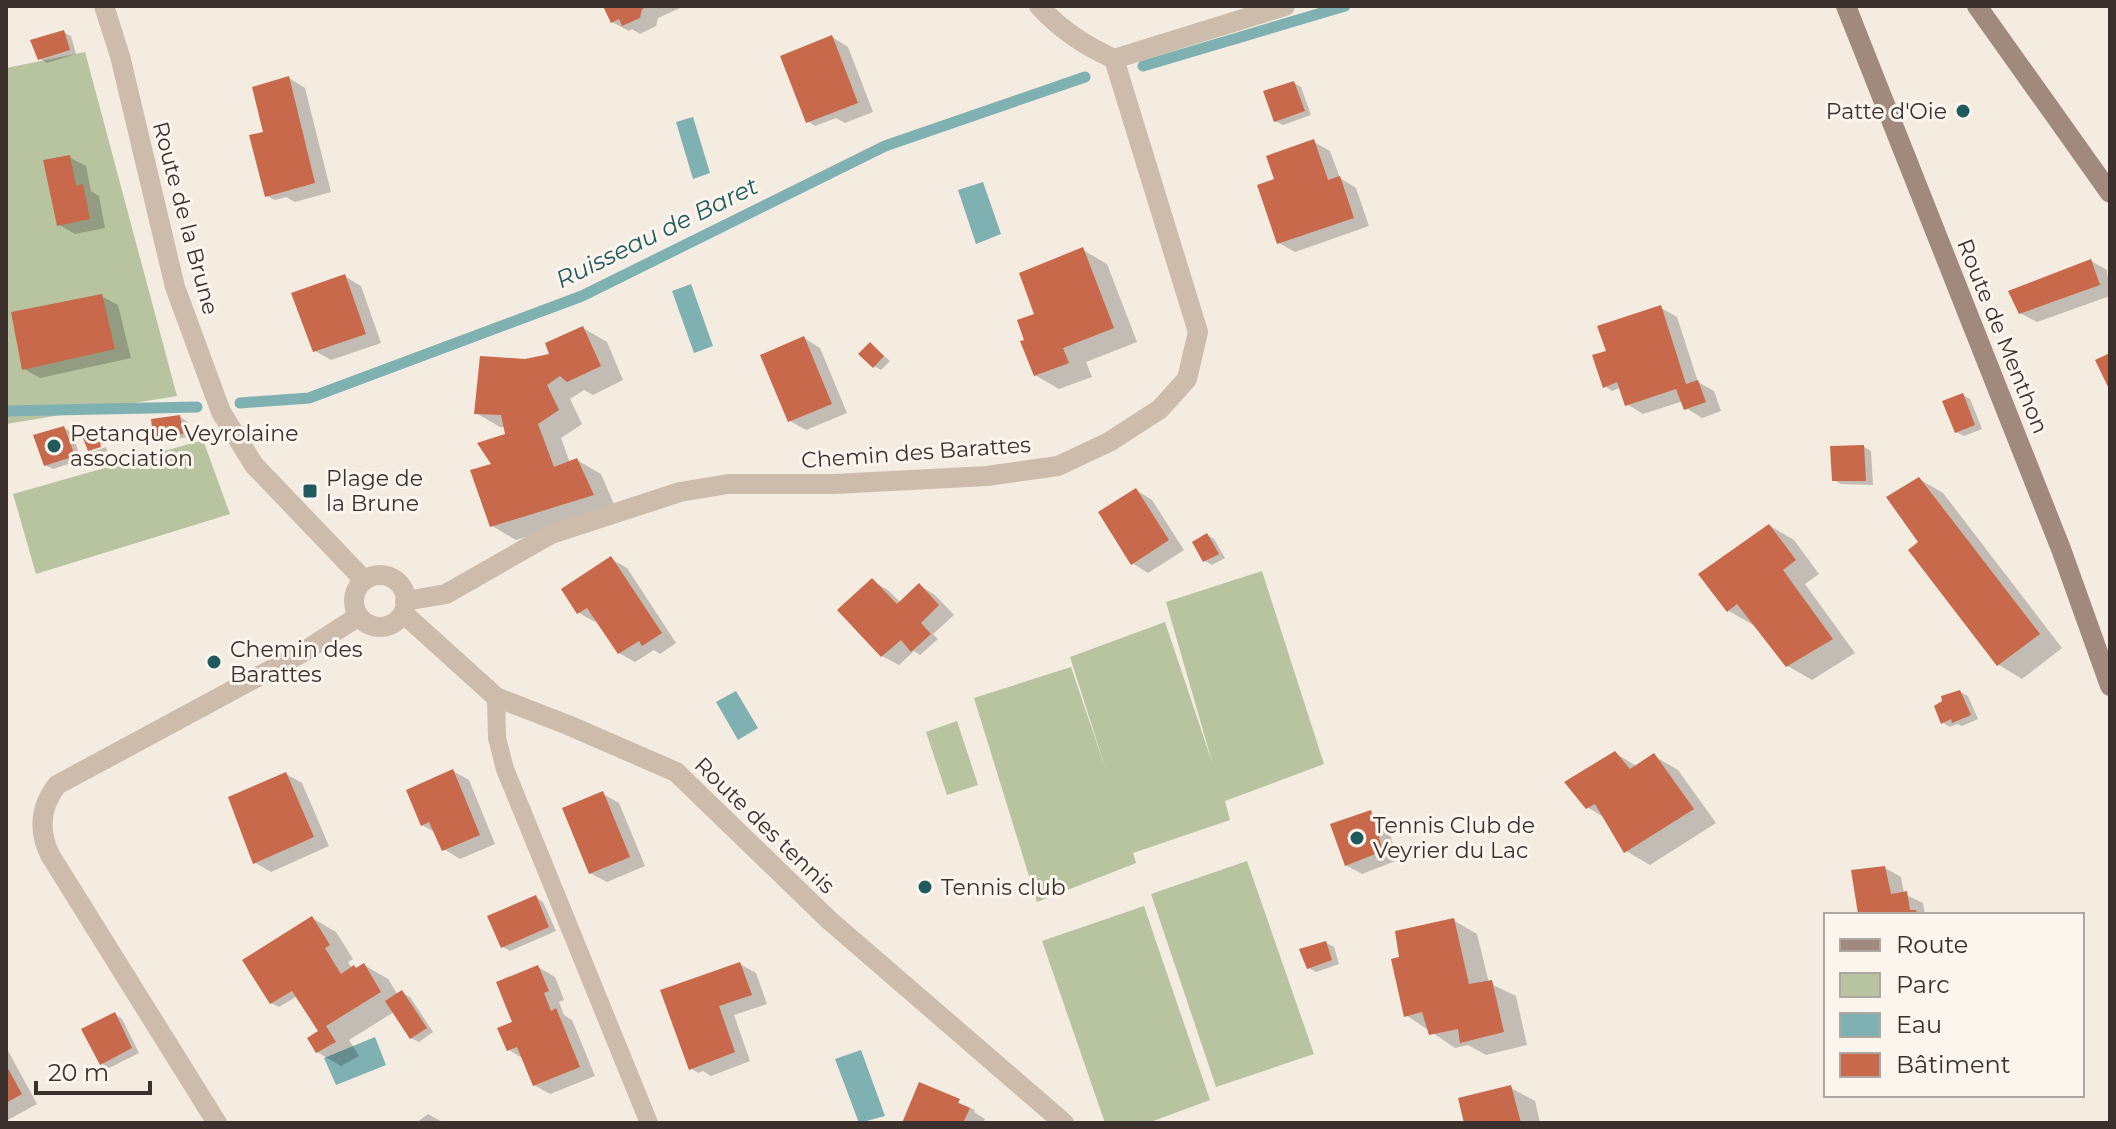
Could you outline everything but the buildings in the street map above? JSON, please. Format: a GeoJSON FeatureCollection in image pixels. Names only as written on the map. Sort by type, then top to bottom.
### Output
{"type":"FeatureCollection","features":[{"type":"Feature","properties":{"kind":"main road","name":"Route de Menthon"},"geometry":{"type":"LineString","coordinates":[[1846,6],[2050,520],[2110,686]]}},
{"type":"Feature","properties":{"kind":"main road"},"geometry":{"type":"LineString","coordinates":[[1977,6],[2110,193]]}},
{"type":"Feature","properties":{"kind":"street","name":"Route de la Brune"},"geometry":{"type":"LineString","coordinates":[[104,6],[120,56],[175,287],[221,412],[254,465],[364,580]]}},
{"type":"Feature","properties":{"kind":"street"},"geometry":{"type":"LineString","coordinates":[[1039,6],[1057,25],[1083,44],[1114,59],[1285,6]]}},
{"type":"Feature","properties":{"kind":"street","name":"Chemin des Barattes"},"geometry":{"type":"LineString","coordinates":[[404,607],[446,594],[551,534],[680,492],[728,484],[834,484],[987,476],[1058,466],[1109,442],[1160,409],[1187,379],[1198,332],[1114,59]]}},
{"type":"Feature","properties":{"kind":"street"},"geometry":{"type":"LineString","coordinates":[[379,575],[393,578],[403,589],[404,607],[393,623],[379,627],[365,623],[353,599],[364,580],[379,575]]}},
{"type":"Feature","properties":{"kind":"street","name":"Route des tennis"},"geometry":{"type":"LineString","coordinates":[[404,607],[496,697],[676,772],[829,920],[1064,1123]]}},
{"type":"Feature","properties":{"kind":"street"},"geometry":{"type":"LineString","coordinates":[[217,1123],[50,855],[42,835],[42,816],[48,797],[57,785],[300,654],[359,616]]}},
{"type":"Feature","properties":{"kind":"lane"},"geometry":{"type":"LineString","coordinates":[[496,697],[497,738],[505,769],[649,1123]]}},
{"type":"Feature","properties":{"kind":"green space"},"geometry":{"type":"Polygon","coordinates":[[[85,52],[177,396],[6,424],[6,68],[85,52]]]}},
{"type":"Feature","properties":{"kind":"green space"},"geometry":{"type":"Polygon","coordinates":[[[203,440],[230,514],[36,574],[13,494],[203,440]]]}},
{"type":"Feature","properties":{"kind":"green space"},"geometry":{"type":"Polygon","coordinates":[[[1262,571],[1324,764],[1225,801],[1230,820],[1133,853],[1136,863],[1037,902],[974,698],[1071,667],[1106,770],[1070,657],[1165,622],[1213,765],[1166,602],[1262,571]]]}},
{"type":"Feature","properties":{"kind":"green space"},"geometry":{"type":"Polygon","coordinates":[[[957,721],[978,785],[947,795],[926,732],[957,721]]]}},
{"type":"Feature","properties":{"kind":"green space"},"geometry":{"type":"Polygon","coordinates":[[[1247,861],[1314,1054],[1216,1087],[1151,894],[1247,861]]]}},
{"type":"Feature","properties":{"kind":"green space"},"geometry":{"type":"Polygon","coordinates":[[[1144,906],[1210,1100],[1148,1123],[1105,1123],[1042,941],[1144,906]]]}},
{"type":"Feature","properties":{"kind":"water"},"geometry":{"type":"Polygon","coordinates":[[[693,117],[710,173],[693,179],[676,122],[693,117]]]}},
{"type":"Feature","properties":{"kind":"water"},"geometry":{"type":"Polygon","coordinates":[[[983,182],[1001,234],[976,244],[958,190],[983,182]]]}},
{"type":"Feature","properties":{"kind":"water"},"geometry":{"type":"Polygon","coordinates":[[[691,284],[713,346],[694,353],[672,291],[691,284]]]}},
{"type":"Feature","properties":{"kind":"water"},"geometry":{"type":"Polygon","coordinates":[[[736,691],[758,728],[738,740],[716,702],[736,691]]]}},
{"type":"Feature","properties":{"kind":"water"},"geometry":{"type":"Polygon","coordinates":[[[375,1037],[386,1065],[336,1085],[324,1058],[375,1037]]]}},
{"type":"Feature","properties":{"kind":"water"},"geometry":{"type":"Polygon","coordinates":[[[861,1050],[885,1116],[859,1123],[835,1059],[861,1050]]]}},
{"type":"Feature","properties":{"kind":"waterway","name":"Ruisseau de Baret"},"geometry":{"type":"LineString","coordinates":[[1143,66],[1345,6]]}},
{"type":"Feature","properties":{"kind":"waterway","name":"Ruisseau de Baret"},"geometry":{"type":"LineString","coordinates":[[240,403],[309,398],[582,296],[885,146],[1085,77]]}},
{"type":"Feature","properties":{"kind":"waterway","name":"Ruisseau de Baret"},"geometry":{"type":"LineString","coordinates":[[6,411],[197,407]]}},
{"type":"Feature","properties":{"kind":"place","name":"Patte d'Oie"},"geometry":{"type":"Point","coordinates":[1963,111]}},
{"type":"Feature","properties":{"kind":"place","name":"Petanque Veyrolaine association"},"geometry":{"type":"Point","coordinates":[54,446]}},
{"type":"Feature","properties":{"kind":"place","name":"Plage de la Brune"},"geometry":{"type":"Point","coordinates":[310,491]}},
{"type":"Feature","properties":{"kind":"place","name":"Chemin des Barattes"},"geometry":{"type":"Point","coordinates":[214,662]}},
{"type":"Feature","properties":{"kind":"place","name":"Tennis Club de Veyrier du Lac"},"geometry":{"type":"Point","coordinates":[1357,838]}},
{"type":"Feature","properties":{"kind":"place","name":"Tennis club"},"geometry":{"type":"Point","coordinates":[925,887]}}]}
